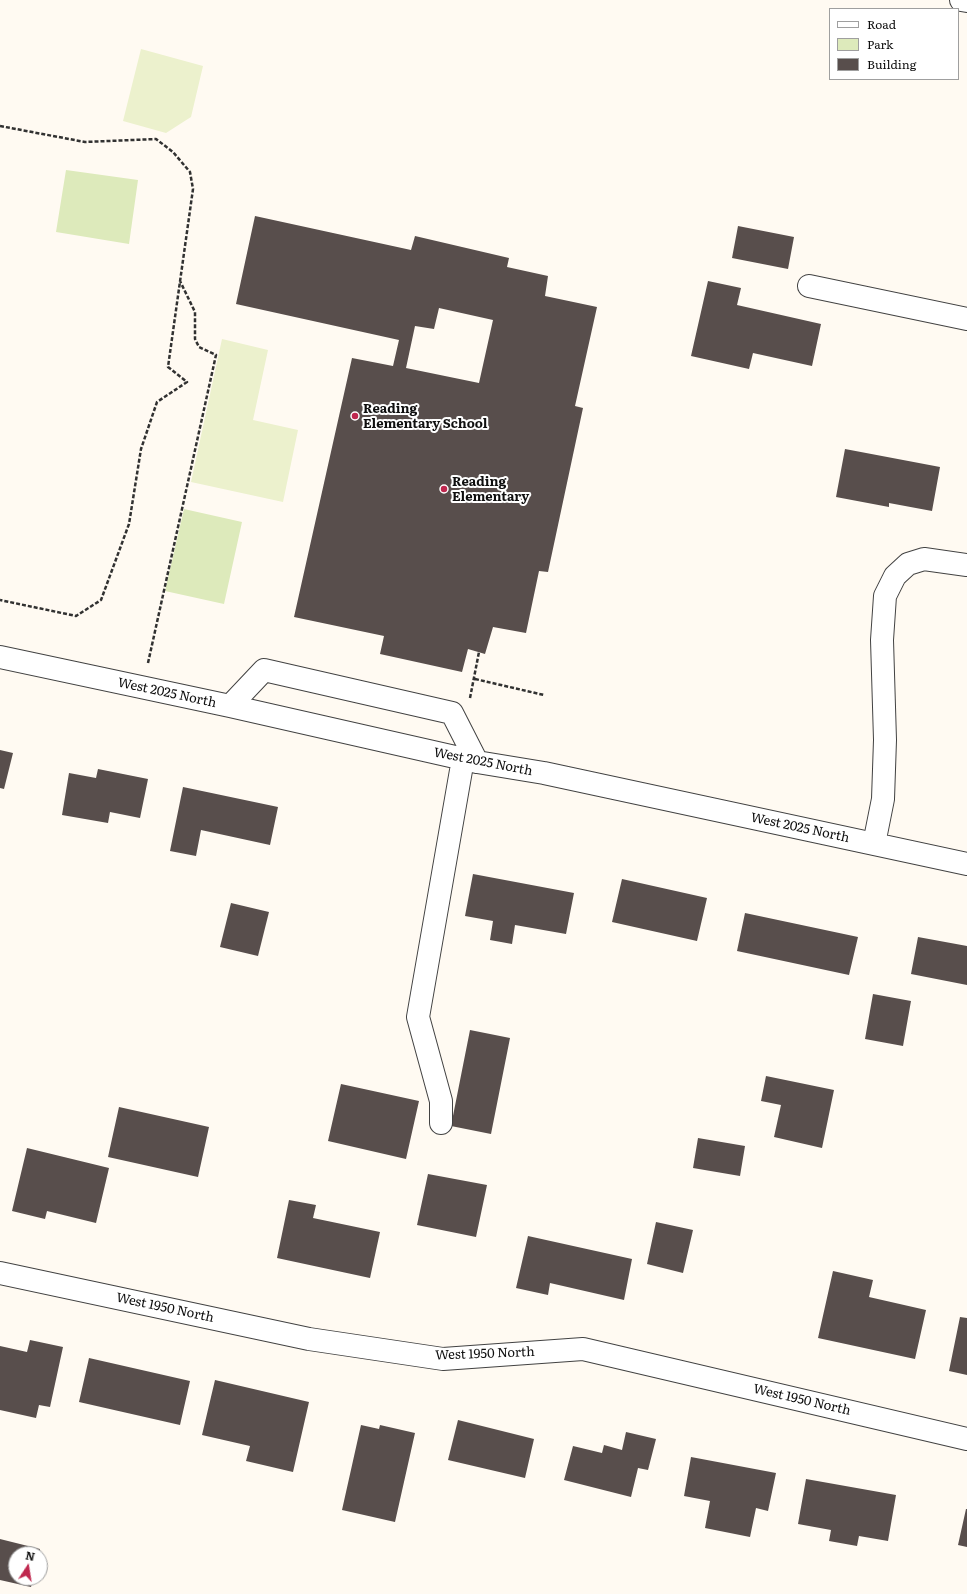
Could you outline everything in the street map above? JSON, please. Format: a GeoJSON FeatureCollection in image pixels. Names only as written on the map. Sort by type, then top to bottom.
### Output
{"type":"FeatureCollection","features":[{"type":"Feature","properties":{"kind":"street"},"geometry":{"type":"LineString","coordinates":[[960,0],[967,1]]}},
{"type":"Feature","properties":{"kind":"street"},"geometry":{"type":"LineString","coordinates":[[809,286],[967,319]]}},
{"type":"Feature","properties":{"kind":"street"},"geometry":{"type":"LineString","coordinates":[[874,844],[883,799],[885,740],[882,640],[885,596],[895,576],[908,564],[924,558],[967,565]]}},
{"type":"Feature","properties":{"kind":"street","name":"West 2025 North"},"geometry":{"type":"LineString","coordinates":[[0,657],[230,706],[470,760],[544,773],[967,864]]}},
{"type":"Feature","properties":{"kind":"street"},"geometry":{"type":"LineString","coordinates":[[230,706],[264,670],[452,713],[470,760],[418,1017],[440,1101],[441,1123]]}},
{"type":"Feature","properties":{"kind":"street","name":"West 1950 North"},"geometry":{"type":"LineString","coordinates":[[0,1273],[309,1339],[443,1359],[583,1349],[967,1439]]}},
{"type":"Feature","properties":{"kind":"path"},"geometry":{"type":"LineString","coordinates":[[0,126],[85,142],[156,139],[173,152],[190,172],[192,189],[168,367],[187,382],[157,402],[141,449],[129,524],[101,600],[76,616],[0,600]]}},
{"type":"Feature","properties":{"kind":"path"},"geometry":{"type":"LineString","coordinates":[[148,664],[216,355],[199,347],[195,338],[194,312],[180,281]]}},
{"type":"Feature","properties":{"kind":"path"},"geometry":{"type":"LineString","coordinates":[[469,704],[479,652]]}},
{"type":"Feature","properties":{"kind":"path"},"geometry":{"type":"LineString","coordinates":[[474,679],[544,695]]}},
{"type":"Feature","properties":{"kind":"green space"},"geometry":{"type":"Polygon","coordinates":[[[141,49],[203,66],[191,117],[166,133],[123,121],[141,49]]]}},
{"type":"Feature","properties":{"kind":"green space"},"geometry":{"type":"Polygon","coordinates":[[[66,170],[138,180],[129,244],[56,232],[66,170]]]}},
{"type":"Feature","properties":{"kind":"green space"},"geometry":{"type":"Polygon","coordinates":[[[222,339],[268,350],[253,420],[298,430],[283,502],[191,482],[222,339]]]}},
{"type":"Feature","properties":{"kind":"green space"},"geometry":{"type":"Polygon","coordinates":[[[184,509],[242,522],[224,604],[165,591],[184,509]]]}},
{"type":"Feature","properties":{"kind":"building","name":"Reading Elementary"},"geometry":{"type":"Polygon","coordinates":[[[255,216],[411,250],[415,236],[509,258],[507,267],[548,276],[545,296],[597,307],[575,406],[583,408],[548,572],[539,571],[526,633],[493,627],[485,654],[468,649],[462,672],[380,654],[384,636],[294,617],[352,358],[393,366],[399,340],[236,304],[255,216]],[[439,308],[434,329],[415,326],[406,368],[479,383],[493,320],[439,308]]]}},
{"type":"Feature","properties":{"kind":"building"},"geometry":{"type":"Polygon","coordinates":[[[738,226],[794,237],[788,269],[732,258],[738,226]]]}},
{"type":"Feature","properties":{"kind":"building"},"geometry":{"type":"Polygon","coordinates":[[[708,281],[741,288],[737,305],[821,324],[812,366],[753,353],[749,369],[691,356],[708,281]]]}},
{"type":"Feature","properties":{"kind":"building"},"geometry":{"type":"Polygon","coordinates":[[[845,449],[940,467],[932,511],[889,503],[889,507],[836,497],[845,449]]]}},
{"type":"Feature","properties":{"kind":"building"},"geometry":{"type":"Polygon","coordinates":[[[0,750],[13,753],[4,789],[0,788],[0,750]]]}},
{"type":"Feature","properties":{"kind":"building"},"geometry":{"type":"Polygon","coordinates":[[[98,769],[148,779],[140,818],[110,812],[108,823],[62,815],[69,773],[96,778],[98,769]]]}},
{"type":"Feature","properties":{"kind":"building"},"geometry":{"type":"Polygon","coordinates":[[[183,787],[278,807],[270,845],[201,830],[196,856],[170,851],[183,787]]]}},
{"type":"Feature","properties":{"kind":"building"},"geometry":{"type":"Polygon","coordinates":[[[473,874],[574,893],[566,934],[515,925],[512,944],[490,940],[493,921],[465,916],[473,874]]]}},
{"type":"Feature","properties":{"kind":"building"},"geometry":{"type":"Polygon","coordinates":[[[622,879],[707,898],[697,941],[612,922],[622,879]]]}},
{"type":"Feature","properties":{"kind":"building"},"geometry":{"type":"Polygon","coordinates":[[[231,903],[269,912],[258,956],[220,947],[231,903]]]}},
{"type":"Feature","properties":{"kind":"building"},"geometry":{"type":"Polygon","coordinates":[[[745,913],[858,937],[849,975],[737,951],[745,913]]]}},
{"type":"Feature","properties":{"kind":"building"},"geometry":{"type":"Polygon","coordinates":[[[918,937],[967,946],[967,985],[911,974],[918,937]]]}},
{"type":"Feature","properties":{"kind":"building"},"geometry":{"type":"Polygon","coordinates":[[[873,994],[911,1001],[903,1046],[865,1039],[873,994]]]}},
{"type":"Feature","properties":{"kind":"building"},"geometry":{"type":"Polygon","coordinates":[[[470,1030],[510,1038],[491,1134],[451,1126],[470,1030]]]}},
{"type":"Feature","properties":{"kind":"building"},"geometry":{"type":"Polygon","coordinates":[[[766,1076],[834,1090],[822,1148],[774,1137],[781,1105],[761,1101],[766,1076]]]}},
{"type":"Feature","properties":{"kind":"building"},"geometry":{"type":"Polygon","coordinates":[[[341,1084],[419,1101],[406,1159],[328,1141],[341,1084]]]}},
{"type":"Feature","properties":{"kind":"building"},"geometry":{"type":"Polygon","coordinates":[[[119,1107],[209,1127],[198,1177],[108,1157],[119,1107]]]}},
{"type":"Feature","properties":{"kind":"building"},"geometry":{"type":"Polygon","coordinates":[[[698,1138],[745,1146],[740,1176],[693,1168],[698,1138]]]}},
{"type":"Feature","properties":{"kind":"building"},"geometry":{"type":"Polygon","coordinates":[[[27,1148],[109,1168],[96,1223],[47,1211],[45,1219],[12,1211],[27,1148]]]}},
{"type":"Feature","properties":{"kind":"building"},"geometry":{"type":"Polygon","coordinates":[[[428,1174],[487,1185],[476,1237],[417,1225],[428,1174]]]}},
{"type":"Feature","properties":{"kind":"building"},"geometry":{"type":"Polygon","coordinates":[[[289,1200],[316,1205],[313,1218],[380,1232],[370,1278],[277,1258],[289,1200]]]}},
{"type":"Feature","properties":{"kind":"building"},"geometry":{"type":"Polygon","coordinates":[[[656,1222],[693,1230],[683,1273],[647,1264],[656,1222]]]}},
{"type":"Feature","properties":{"kind":"building"},"geometry":{"type":"Polygon","coordinates":[[[528,1236],[632,1259],[624,1300],[550,1283],[548,1295],[516,1288],[528,1236]]]}},
{"type":"Feature","properties":{"kind":"building"},"geometry":{"type":"Polygon","coordinates":[[[833,1271],[873,1280],[869,1297],[926,1310],[915,1359],[818,1338],[833,1271]]]}},
{"type":"Feature","properties":{"kind":"building"},"geometry":{"type":"Polygon","coordinates":[[[960,1317],[967,1318],[967,1375],[949,1371],[960,1317]]]}},
{"type":"Feature","properties":{"kind":"building"},"geometry":{"type":"Polygon","coordinates":[[[30,1340],[63,1347],[50,1407],[39,1405],[36,1418],[0,1410],[0,1346],[27,1352],[30,1340]]]}},
{"type":"Feature","properties":{"kind":"building"},"geometry":{"type":"Polygon","coordinates":[[[89,1358],[190,1381],[180,1425],[79,1402],[89,1358]]]}},
{"type":"Feature","properties":{"kind":"building"},"geometry":{"type":"Polygon","coordinates":[[[215,1380],[309,1402],[293,1472],[246,1461],[250,1446],[202,1435],[215,1380]]]}},
{"type":"Feature","properties":{"kind":"building"},"geometry":{"type":"Polygon","coordinates":[[[458,1420],[534,1439],[525,1478],[448,1460],[458,1420]]]}},
{"type":"Feature","properties":{"kind":"building"},"geometry":{"type":"Polygon","coordinates":[[[361,1425],[379,1429],[380,1425],[415,1433],[395,1522],[342,1510],[361,1425]]]}},
{"type":"Feature","properties":{"kind":"building"},"geometry":{"type":"Polygon","coordinates":[[[626,1432],[656,1439],[648,1470],[638,1468],[631,1497],[564,1480],[573,1446],[602,1453],[604,1445],[622,1450],[626,1432]]]}},
{"type":"Feature","properties":{"kind":"building"},"geometry":{"type":"Polygon","coordinates":[[[691,1457],[776,1473],[768,1511],[756,1508],[750,1537],[705,1528],[710,1501],[684,1496],[691,1457]]]}},
{"type":"Feature","properties":{"kind":"building"},"geometry":{"type":"Polygon","coordinates":[[[806,1479],[896,1495],[888,1541],[859,1536],[857,1546],[829,1541],[831,1530],[798,1524],[806,1479]]]}},
{"type":"Feature","properties":{"kind":"building"},"geometry":{"type":"Polygon","coordinates":[[[967,1509],[967,1547],[958,1545],[967,1509]]]}},
{"type":"Feature","properties":{"kind":"building"},"geometry":{"type":"Polygon","coordinates":[[[0,1539],[28,1546],[8,1546],[8,1582],[0,1580],[0,1539]]]}},
{"type":"Feature","properties":{"kind":"place","name":"Reading Elementary School"},"geometry":{"type":"Point","coordinates":[355,416]}},
{"type":"Feature","properties":{"kind":"place","name":"Reading Elementary"},"geometry":{"type":"Point","coordinates":[444,489]}}]}
